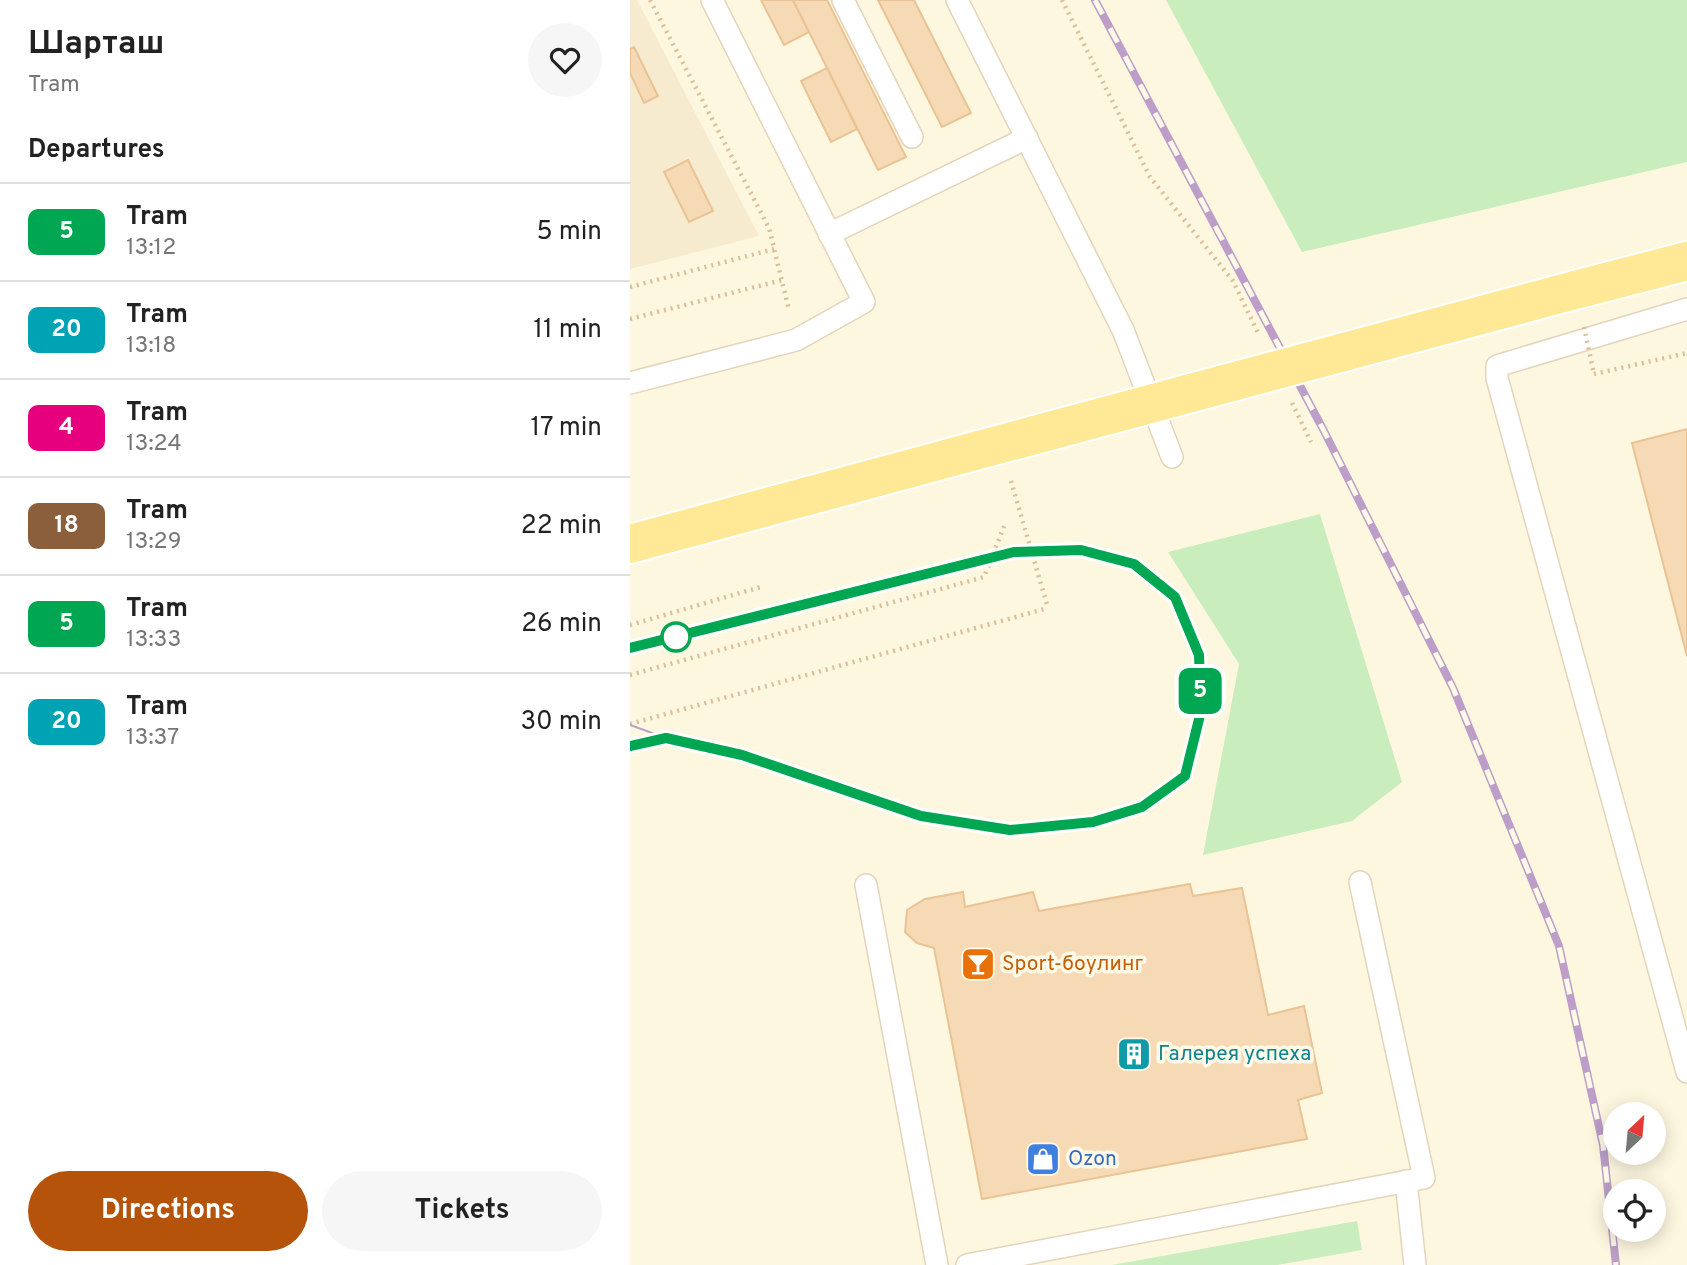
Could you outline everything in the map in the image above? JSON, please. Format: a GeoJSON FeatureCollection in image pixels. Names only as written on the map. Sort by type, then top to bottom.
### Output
{"type":"FeatureCollection","features":[{"type":"Feature","properties":{"kind":"main road"},"geometry":{"type":"LineString","coordinates":[[630,544],[1687,261]]}},
{"type":"Feature","properties":{"kind":"lane"},"geometry":{"type":"LineString","coordinates":[[630,383],[796,340],[864,302],[712,0]]}},
{"type":"Feature","properties":{"kind":"lane"},"geometry":{"type":"LineString","coordinates":[[843,0],[912,136]]}},
{"type":"Feature","properties":{"kind":"lane"},"geometry":{"type":"LineString","coordinates":[[957,0],[1123,330],[1171,457]]}},
{"type":"Feature","properties":{"kind":"lane"},"geometry":{"type":"LineString","coordinates":[[829,234],[1027,138]]}},
{"type":"Feature","properties":{"kind":"lane"},"geometry":{"type":"LineString","coordinates":[[1687,309],[1497,366],[1497,379],[1593,698],[1687,1072]]}},
{"type":"Feature","properties":{"kind":"lane"},"geometry":{"type":"LineString","coordinates":[[967,1265],[1424,1178],[1360,882]]}},
{"type":"Feature","properties":{"kind":"lane"},"geometry":{"type":"LineString","coordinates":[[866,885],[937,1265]]}},
{"type":"Feature","properties":{"kind":"lane"},"geometry":{"type":"LineString","coordinates":[[1406,1181],[1415,1265]]}},
{"type":"Feature","properties":{"kind":"path"},"geometry":{"type":"LineString","coordinates":[[650,0],[769,228],[796,340]]}},
{"type":"Feature","properties":{"kind":"path"},"geometry":{"type":"LineString","coordinates":[[1062,0],[1150,177],[1233,281],[1263,343]]}},
{"type":"Feature","properties":{"kind":"path"},"geometry":{"type":"LineString","coordinates":[[630,286],[774,249]]}},
{"type":"Feature","properties":{"kind":"path"},"geometry":{"type":"LineString","coordinates":[[630,319],[782,279]]}},
{"type":"Feature","properties":{"kind":"path"},"geometry":{"type":"LineString","coordinates":[[1575,290],[1594,374],[1687,353]]}},
{"type":"Feature","properties":{"kind":"path"},"geometry":{"type":"LineString","coordinates":[[1287,393],[1311,442]]}},
{"type":"Feature","properties":{"kind":"path"},"geometry":{"type":"LineString","coordinates":[[630,724],[1048,608],[1001,444]]}},
{"type":"Feature","properties":{"kind":"path"},"geometry":{"type":"LineString","coordinates":[[630,675],[984,577],[1005,524]]}},
{"type":"Feature","properties":{"kind":"path"},"geometry":{"type":"LineString","coordinates":[[631,623],[764,586]]}},
{"type":"Feature","properties":{"kind":"shaded area"},"geometry":{"type":"Polygon","coordinates":[[[630,0],[637,0],[759,236],[630,269],[630,0]]]}},
{"type":"Feature","properties":{"kind":"green space"},"geometry":{"type":"Polygon","coordinates":[[[1166,0],[1687,0],[1687,162],[1302,252],[1166,0]]]}},
{"type":"Feature","properties":{"kind":"green space"},"geometry":{"type":"Polygon","coordinates":[[[1320,514],[1402,782],[1352,821],[1203,855],[1239,664],[1168,552],[1320,514]]]}},
{"type":"Feature","properties":{"kind":"green space"},"geometry":{"type":"Polygon","coordinates":[[[1357,1221],[1362,1250],[1277,1265],[1112,1265],[1357,1221]]]}},
{"type":"Feature","properties":{"kind":"building"},"geometry":{"type":"Polygon","coordinates":[[[761,0],[793,0],[809,32],[784,45],[761,0]]]}},
{"type":"Feature","properties":{"kind":"building"},"geometry":{"type":"Polygon","coordinates":[[[793,0],[827,0],[906,157],[878,170],[793,0]]]}},
{"type":"Feature","properties":{"kind":"building"},"geometry":{"type":"Polygon","coordinates":[[[878,0],[914,0],[971,113],[942,127],[878,0]]]}},
{"type":"Feature","properties":{"kind":"building"},"geometry":{"type":"Polygon","coordinates":[[[634,47],[658,96],[644,103],[630,73],[630,49],[634,47]]]}},
{"type":"Feature","properties":{"kind":"building"},"geometry":{"type":"Polygon","coordinates":[[[827,68],[857,129],[831,142],[801,81],[827,68]]]}},
{"type":"Feature","properties":{"kind":"building"},"geometry":{"type":"Polygon","coordinates":[[[688,160],[713,211],[689,222],[664,172],[688,160]]]}},
{"type":"Feature","properties":{"kind":"building"},"geometry":{"type":"Polygon","coordinates":[[[1687,429],[1687,656],[1632,443],[1687,429]]]}},
{"type":"Feature","properties":{"kind":"building","name":"Галерея успеха"},"geometry":{"type":"Polygon","coordinates":[[[1190,884],[1193,896],[1242,888],[1268,1015],[1304,1006],[1322,1093],[1298,1100],[1307,1139],[982,1199],[934,948],[917,943],[905,932],[907,910],[925,899],[963,892],[965,907],[1033,892],[1039,911],[1190,884]]]}},
{"type":"Feature","properties":{"kind":"tram line"},"geometry":{"type":"LineString","coordinates":[[630,648],[1014,552],[1081,550],[1134,564],[1175,598],[1199,655],[1201,711],[1185,776],[1142,807],[1093,823],[1010,830],[921,816],[742,755],[666,738],[630,725]]}},
{"type":"Feature","properties":{"kind":"tram line","name":"5"},"geometry":{"type":"LineString","coordinates":[[630,648],[1014,552],[1081,550],[1134,564],[1175,597],[1199,655],[1201,711],[1185,776],[1142,807],[1093,822],[1010,830],[921,816],[742,755],[666,738],[630,746]]}},
{"type":"Feature","properties":{"kind":"tram line"},"geometry":{"type":"LineString","coordinates":[[630,746],[666,738]]}},
{"type":"Feature","properties":{"kind":"railway"},"geometry":{"type":"LineString","coordinates":[[1095,0],[1324,431],[1453,688],[1559,946],[1603,1145],[1616,1265]]}},
{"type":"Feature","properties":{"kind":"place","name":"Sport-боулинг"},"geometry":{"type":"Point","coordinates":[978,964]}},
{"type":"Feature","properties":{"kind":"place","name":"Галерея успеха"},"geometry":{"type":"Point","coordinates":[1134,1054]}},
{"type":"Feature","properties":{"kind":"place","name":"Ozon"},"geometry":{"type":"Point","coordinates":[1043,1159]}}]}
